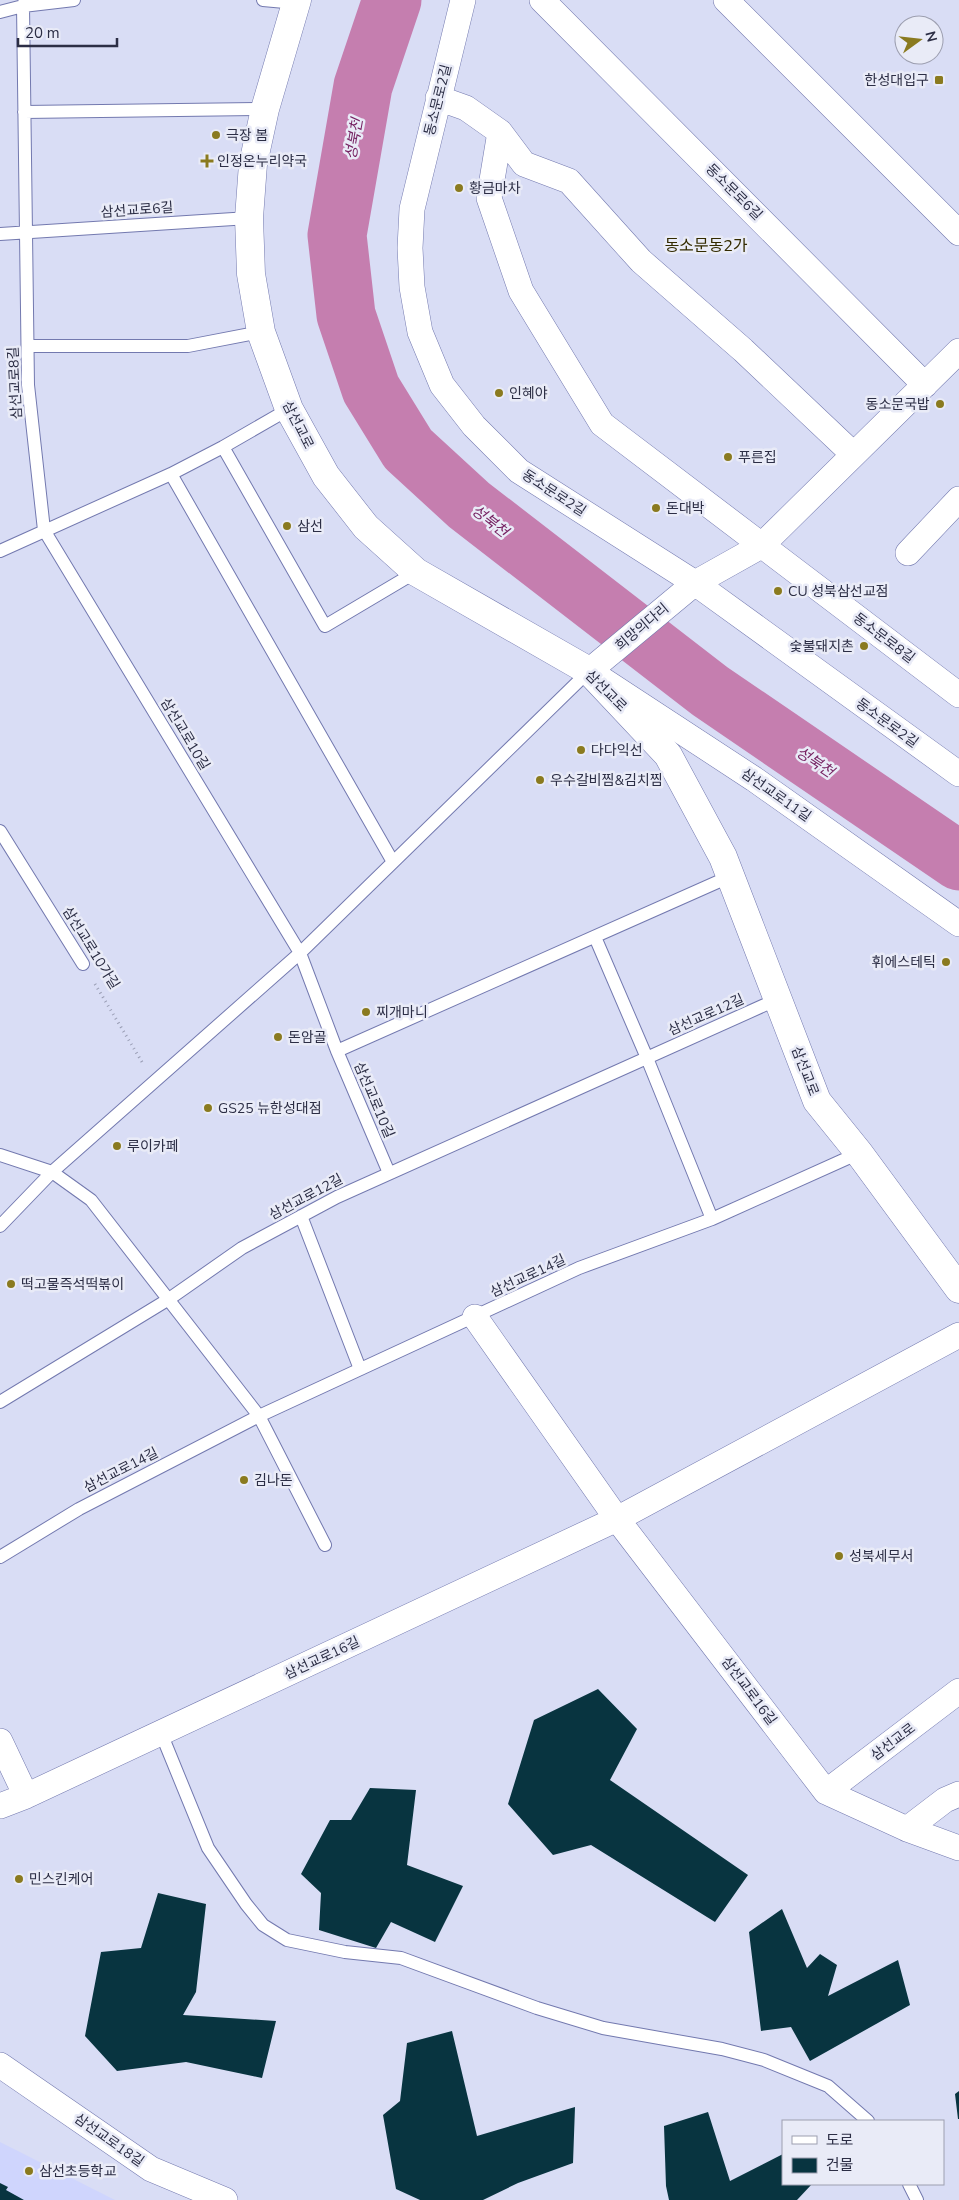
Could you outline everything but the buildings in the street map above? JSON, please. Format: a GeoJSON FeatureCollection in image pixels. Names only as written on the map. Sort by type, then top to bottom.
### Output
{"type":"FeatureCollection","features":[{"type":"Feature","properties":{"kind":"street","name":"동소문로2길"},"geometry":{"type":"LineString","coordinates":[[463,0],[412,209],[410,248],[412,287],[420,332],[442,385],[474,426],[519,471],[687,590],[959,774]]}},
{"type":"Feature","properties":{"kind":"street","name":"동소문로6길"},"geometry":{"type":"LineString","coordinates":[[542,0],[925,385]]}},
{"type":"Feature","properties":{"kind":"street"},"geometry":{"type":"LineString","coordinates":[[726,0],[959,233]]}},
{"type":"Feature","properties":{"kind":"street","name":"삼선교로"},"geometry":{"type":"LineString","coordinates":[[296,2],[265,109],[253,164],[249,218],[251,274],[261,332],[289,409],[326,476],[366,527],[416,572],[598,664],[668,755],[723,857],[817,1101],[859,1153],[959,1289]]}},
{"type":"Feature","properties":{"kind":"street"},"geometry":{"type":"LineString","coordinates":[[438,98],[466,108],[500,132],[524,164],[569,181],[641,261],[743,350],[853,454]]}},
{"type":"Feature","properties":{"kind":"street"},"geometry":{"type":"LineString","coordinates":[[500,132],[489,198],[521,291],[602,424],[761,546]]}},
{"type":"Feature","properties":{"kind":"street"},"geometry":{"type":"LineString","coordinates":[[687,590],[761,546],[925,385],[955,365]]}},
{"type":"Feature","properties":{"kind":"street"},"geometry":{"type":"LineString","coordinates":[[908,553],[959,498]]}},
{"type":"Feature","properties":{"kind":"street","name":"동소문로8길"},"geometry":{"type":"LineString","coordinates":[[761,546],[959,695]]}},
{"type":"Feature","properties":{"kind":"street","name":"희망의다리"},"geometry":{"type":"LineString","coordinates":[[598,664],[687,590]]}},
{"type":"Feature","properties":{"kind":"street","name":"삼선교로11길"},"geometry":{"type":"LineString","coordinates":[[598,664],[754,779],[959,924]]}},
{"type":"Feature","properties":{"kind":"street","name":"삼선교로16길"},"geometry":{"type":"LineString","coordinates":[[475,1317],[617,1519],[826,1792],[907,1829],[959,1848]]}},
{"type":"Feature","properties":{"kind":"street","name":"삼선교로16길"},"geometry":{"type":"LineString","coordinates":[[0,1806],[26,1796],[617,1519],[959,1335]]}},
{"type":"Feature","properties":{"kind":"street","name":"삼선교로"},"geometry":{"type":"LineString","coordinates":[[826,1792],[959,1691]]}},
{"type":"Feature","properties":{"kind":"street"},"geometry":{"type":"LineString","coordinates":[[0,1741],[26,1796]]}},
{"type":"Feature","properties":{"kind":"street"},"geometry":{"type":"LineString","coordinates":[[907,1829],[946,1800],[959,1794]]}},
{"type":"Feature","properties":{"kind":"street","name":"삼선교로18길"},"geometry":{"type":"LineString","coordinates":[[0,2065],[151,2169],[225,2200]]}},
{"type":"Feature","properties":{"kind":"lane"},"geometry":{"type":"LineString","coordinates":[[0,12],[24,3],[74,0]]}},
{"type":"Feature","properties":{"kind":"lane"},"geometry":{"type":"LineString","coordinates":[[263,0],[296,2]]}},
{"type":"Feature","properties":{"kind":"lane"},"geometry":{"type":"LineString","coordinates":[[24,3],[27,233]]}},
{"type":"Feature","properties":{"kind":"lane"},"geometry":{"type":"LineString","coordinates":[[24,112],[265,109]]}},
{"type":"Feature","properties":{"kind":"lane","name":"삼선교로6길"},"geometry":{"type":"LineString","coordinates":[[0,234],[249,218]]}},
{"type":"Feature","properties":{"kind":"lane","name":"삼선교로8길"},"geometry":{"type":"LineString","coordinates":[[27,233],[28,384],[44,530]]}},
{"type":"Feature","properties":{"kind":"lane"},"geometry":{"type":"LineString","coordinates":[[28,346],[188,346],[261,332]]}},
{"type":"Feature","properties":{"kind":"lane"},"geometry":{"type":"LineString","coordinates":[[0,551],[171,474],[289,409]]}},
{"type":"Feature","properties":{"kind":"lane"},"geometry":{"type":"LineString","coordinates":[[223,447],[325,626],[416,572]]}},
{"type":"Feature","properties":{"kind":"lane"},"geometry":{"type":"LineString","coordinates":[[171,474],[393,862]]}},
{"type":"Feature","properties":{"kind":"lane","name":"삼선교로10길"},"geometry":{"type":"LineString","coordinates":[[44,530],[300,954],[337,1052],[389,1173]]}},
{"type":"Feature","properties":{"kind":"lane"},"geometry":{"type":"LineString","coordinates":[[0,1226],[52,1172],[300,954],[598,664]]}},
{"type":"Feature","properties":{"kind":"lane","name":"삼선교로10가길"},"geometry":{"type":"LineString","coordinates":[[0,831],[83,964]]}},
{"type":"Feature","properties":{"kind":"lane"},"geometry":{"type":"LineString","coordinates":[[337,1052],[731,876]]}},
{"type":"Feature","properties":{"kind":"lane"},"geometry":{"type":"LineString","coordinates":[[595,936],[712,1219]]}},
{"type":"Feature","properties":{"kind":"lane","name":"삼선교로12길"},"geometry":{"type":"LineString","coordinates":[[0,1402],[168,1299],[242,1248],[301,1216],[389,1173],[778,999]]}},
{"type":"Feature","properties":{"kind":"lane","name":"삼선교로14길"},"geometry":{"type":"LineString","coordinates":[[0,1557],[79,1510],[259,1416],[579,1268],[712,1219],[859,1153]]}},
{"type":"Feature","properties":{"kind":"lane"},"geometry":{"type":"LineString","coordinates":[[0,1155],[52,1172],[91,1200],[259,1416],[325,1545]]}},
{"type":"Feature","properties":{"kind":"lane"},"geometry":{"type":"LineString","coordinates":[[301,1216],[360,1369]]}},
{"type":"Feature","properties":{"kind":"lane"},"geometry":{"type":"LineString","coordinates":[[161,1733],[208,1848],[246,1904],[263,1925],[287,1940],[345,1952],[401,1958],[528,2005],[603,2028],[722,2049],[764,2060],[828,2086],[867,2120]]}},
{"type":"Feature","properties":{"kind":"lane"},"geometry":{"type":"LineString","coordinates":[[910,2185],[917,2200]]}},
{"type":"Feature","properties":{"kind":"path","name":"삼선교로10가길"},"geometry":{"type":"LineString","coordinates":[[83,964],[154,1082]]}},
{"type":"Feature","properties":{"kind":"shaded area","name":"삼선초등학교"},"geometry":{"type":"Polygon","coordinates":[[[0,2142],[115,2200],[0,2200],[0,2142]]]}},
{"type":"Feature","properties":{"kind":"waterway","name":"성북천"},"geometry":{"type":"LineString","coordinates":[[392,0],[363,86],[337,235],[346,315],[371,389],[408,449],[469,505],[710,691],[959,861]]}},
{"type":"Feature","properties":{"kind":"place","name":"한성대입구"},"geometry":{"type":"Point","coordinates":[939,80]}},
{"type":"Feature","properties":{"kind":"place","name":"극장 봄"},"geometry":{"type":"Point","coordinates":[216,135]}},
{"type":"Feature","properties":{"kind":"place","name":"인정온누리약국"},"geometry":{"type":"Point","coordinates":[207,161]}},
{"type":"Feature","properties":{"kind":"place","name":"황금마차"},"geometry":{"type":"Point","coordinates":[459,188]}},
{"type":"Feature","properties":{"kind":"place","name":"인혜야"},"geometry":{"type":"Point","coordinates":[499,393]}},
{"type":"Feature","properties":{"kind":"place","name":"동소문국밥"},"geometry":{"type":"Point","coordinates":[940,404]}},
{"type":"Feature","properties":{"kind":"place","name":"푸른집"},"geometry":{"type":"Point","coordinates":[728,457]}},
{"type":"Feature","properties":{"kind":"place","name":"돈대박"},"geometry":{"type":"Point","coordinates":[656,508]}},
{"type":"Feature","properties":{"kind":"place","name":"삼선"},"geometry":{"type":"Point","coordinates":[287,526]}},
{"type":"Feature","properties":{"kind":"place","name":"CU 성북삼선교점"},"geometry":{"type":"Point","coordinates":[778,591]}},
{"type":"Feature","properties":{"kind":"place","name":"숯불돼지촌"},"geometry":{"type":"Point","coordinates":[864,646]}},
{"type":"Feature","properties":{"kind":"place","name":"다다익선"},"geometry":{"type":"Point","coordinates":[581,750]}},
{"type":"Feature","properties":{"kind":"place","name":"우수갈비찜&김치찜"},"geometry":{"type":"Point","coordinates":[540,780]}},
{"type":"Feature","properties":{"kind":"place","name":"휘에스테틱"},"geometry":{"type":"Point","coordinates":[946,962]}},
{"type":"Feature","properties":{"kind":"place","name":"찌개마니"},"geometry":{"type":"Point","coordinates":[366,1012]}},
{"type":"Feature","properties":{"kind":"place","name":"돈암골"},"geometry":{"type":"Point","coordinates":[278,1037]}},
{"type":"Feature","properties":{"kind":"place","name":"GS25 뉴한성대점"},"geometry":{"type":"Point","coordinates":[208,1108]}},
{"type":"Feature","properties":{"kind":"place","name":"루이카페"},"geometry":{"type":"Point","coordinates":[117,1146]}},
{"type":"Feature","properties":{"kind":"place","name":"떡고물즉석떡볶이"},"geometry":{"type":"Point","coordinates":[11,1284]}},
{"type":"Feature","properties":{"kind":"place","name":"김나돈"},"geometry":{"type":"Point","coordinates":[244,1480]}},
{"type":"Feature","properties":{"kind":"place","name":"성북세무서"},"geometry":{"type":"Point","coordinates":[839,1556]}},
{"type":"Feature","properties":{"kind":"place","name":"민스킨케어"},"geometry":{"type":"Point","coordinates":[19,1879]}},
{"type":"Feature","properties":{"kind":"place","name":"삼선초등학교"},"geometry":{"type":"Point","coordinates":[29,2171]}},
{"type":"Feature","properties":{"kind":"district","name":"동소문동2가"},"geometry":{"type":"Point","coordinates":[706,246]}}]}
